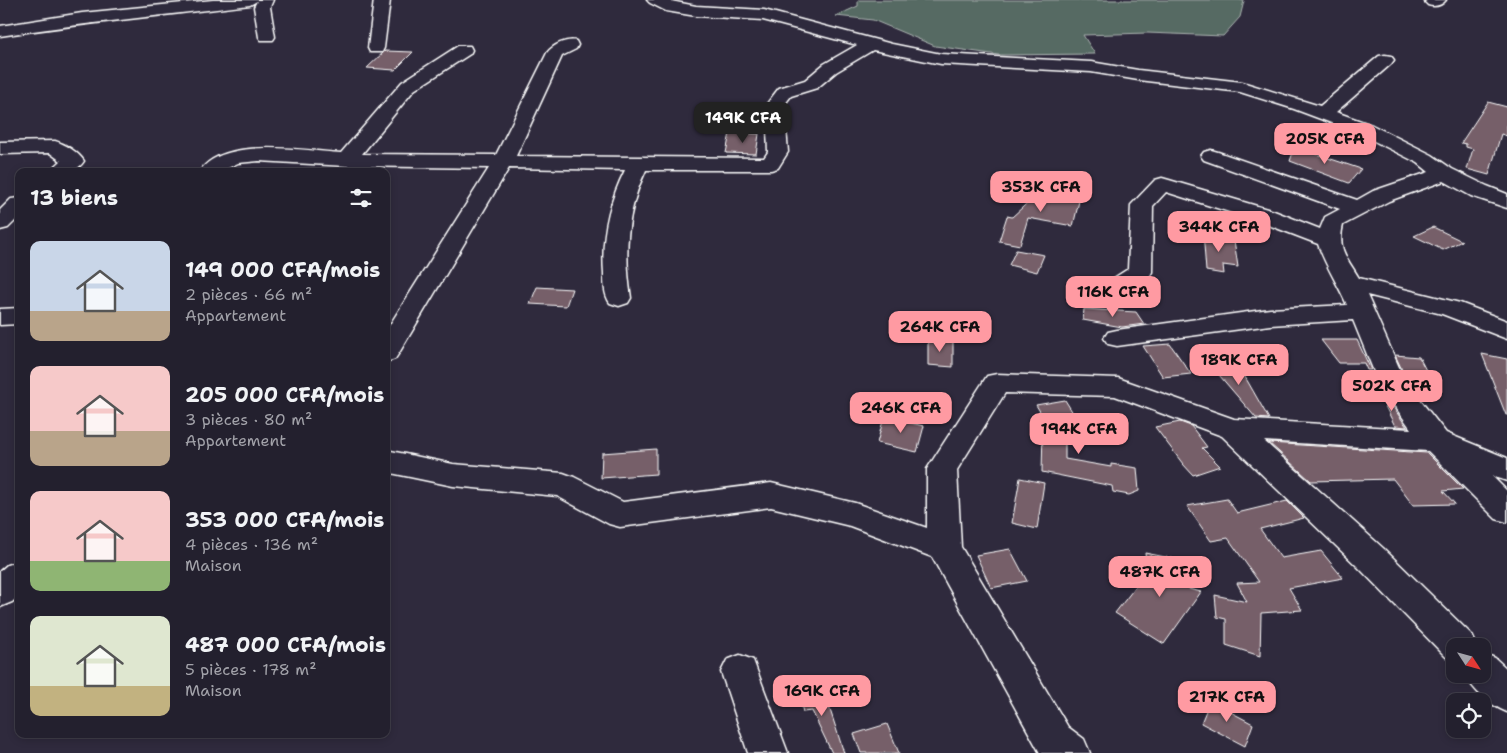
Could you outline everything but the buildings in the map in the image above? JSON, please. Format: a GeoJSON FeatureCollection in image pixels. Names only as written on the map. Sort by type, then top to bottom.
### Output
{"type":"FeatureCollection","features":[{"type":"Feature","properties":{"kind":"street"},"geometry":{"type":"LineString","coordinates":[[0,31],[82,18],[250,0]]}},
{"type":"Feature","properties":{"kind":"street"},"geometry":{"type":"LineString","coordinates":[[265,0],[262,7],[267,37]]}},
{"type":"Feature","properties":{"kind":"street"},"geometry":{"type":"LineString","coordinates":[[376,48],[382,0]]}},
{"type":"Feature","properties":{"kind":"street"},"geometry":{"type":"LineString","coordinates":[[655,0],[666,6],[681,9],[735,7],[871,44],[941,59],[1091,67],[1138,75],[1242,87],[1323,113],[1365,129],[1424,159],[1445,173],[1480,191],[1507,201]]}},
{"type":"Feature","properties":{"kind":"street"},"geometry":{"type":"LineString","coordinates":[[213,168],[218,163],[243,156],[346,160],[503,160],[638,165],[771,164],[778,152],[775,105],[785,92],[811,84],[830,68],[871,44]]}},
{"type":"Feature","properties":{"kind":"street"},"geometry":{"type":"LineString","coordinates":[[390,346],[503,160],[555,52],[570,45]]}},
{"type":"Feature","properties":{"kind":"street"},"geometry":{"type":"LineString","coordinates":[[346,160],[408,86],[464,50]]}},
{"type":"Feature","properties":{"kind":"street"},"geometry":{"type":"LineString","coordinates":[[1323,113],[1385,60]]}},
{"type":"Feature","properties":{"kind":"street"},"geometry":{"type":"LineString","coordinates":[[0,148],[55,147],[74,160],[64,168]]}},
{"type":"Feature","properties":{"kind":"street"},"geometry":{"type":"LineString","coordinates":[[1211,156],[1358,208]]}},
{"type":"Feature","properties":{"kind":"street"},"geometry":{"type":"LineString","coordinates":[[619,298],[614,269],[616,228],[626,187],[638,165]]}},
{"type":"Feature","properties":{"kind":"street"},"geometry":{"type":"LineString","coordinates":[[1445,173],[1381,196],[1333,222],[1328,240],[1333,255],[1350,283],[1393,384],[1436,442],[1507,510]]}},
{"type":"Feature","properties":{"kind":"street"},"geometry":{"type":"LineString","coordinates":[[1106,294],[1140,272],[1142,205],[1162,184],[1266,216],[1328,240]]}},
{"type":"Feature","properties":{"kind":"street"},"geometry":{"type":"LineString","coordinates":[[0,223],[15,208]]}},
{"type":"Feature","properties":{"kind":"street"},"geometry":{"type":"LineString","coordinates":[[1350,283],[1451,308],[1507,331]]}},
{"type":"Feature","properties":{"kind":"street"},"geometry":{"type":"LineString","coordinates":[[1118,338],[1270,317],[1362,312]]}},
{"type":"Feature","properties":{"kind":"street"},"geometry":{"type":"LineString","coordinates":[[0,317],[15,316]]}},
{"type":"Feature","properties":{"kind":"street"},"geometry":{"type":"LineString","coordinates":[[1070,753],[1054,740],[944,548],[942,469],[997,382],[1118,387],[1232,429],[1436,442],[1507,470]]}},
{"type":"Feature","properties":{"kind":"street"},"geometry":{"type":"LineString","coordinates":[[1232,429],[1372,558],[1451,638]]}},
{"type":"Feature","properties":{"kind":"street"},"geometry":{"type":"LineString","coordinates":[[390,462],[454,475],[563,485],[620,515],[771,495],[855,515],[944,548]]}},
{"type":"Feature","properties":{"kind":"street"},"geometry":{"type":"LineString","coordinates":[[0,592],[15,579]]}},
{"type":"Feature","properties":{"kind":"street"},"geometry":{"type":"LineString","coordinates":[[740,672],[768,753]]}},
{"type":"Feature","properties":{"kind":"street"},"geometry":{"type":"LineString","coordinates":[[1491,679],[1507,694]]}},
{"type":"Feature","properties":{"kind":"green space"},"geometry":{"type":"Polygon","coordinates":[[[858,0],[1244,1],[1240,17],[1223,36],[1147,33],[1083,35],[1095,54],[999,55],[935,46],[873,20],[836,16],[858,6],[858,0]]]}}]}
